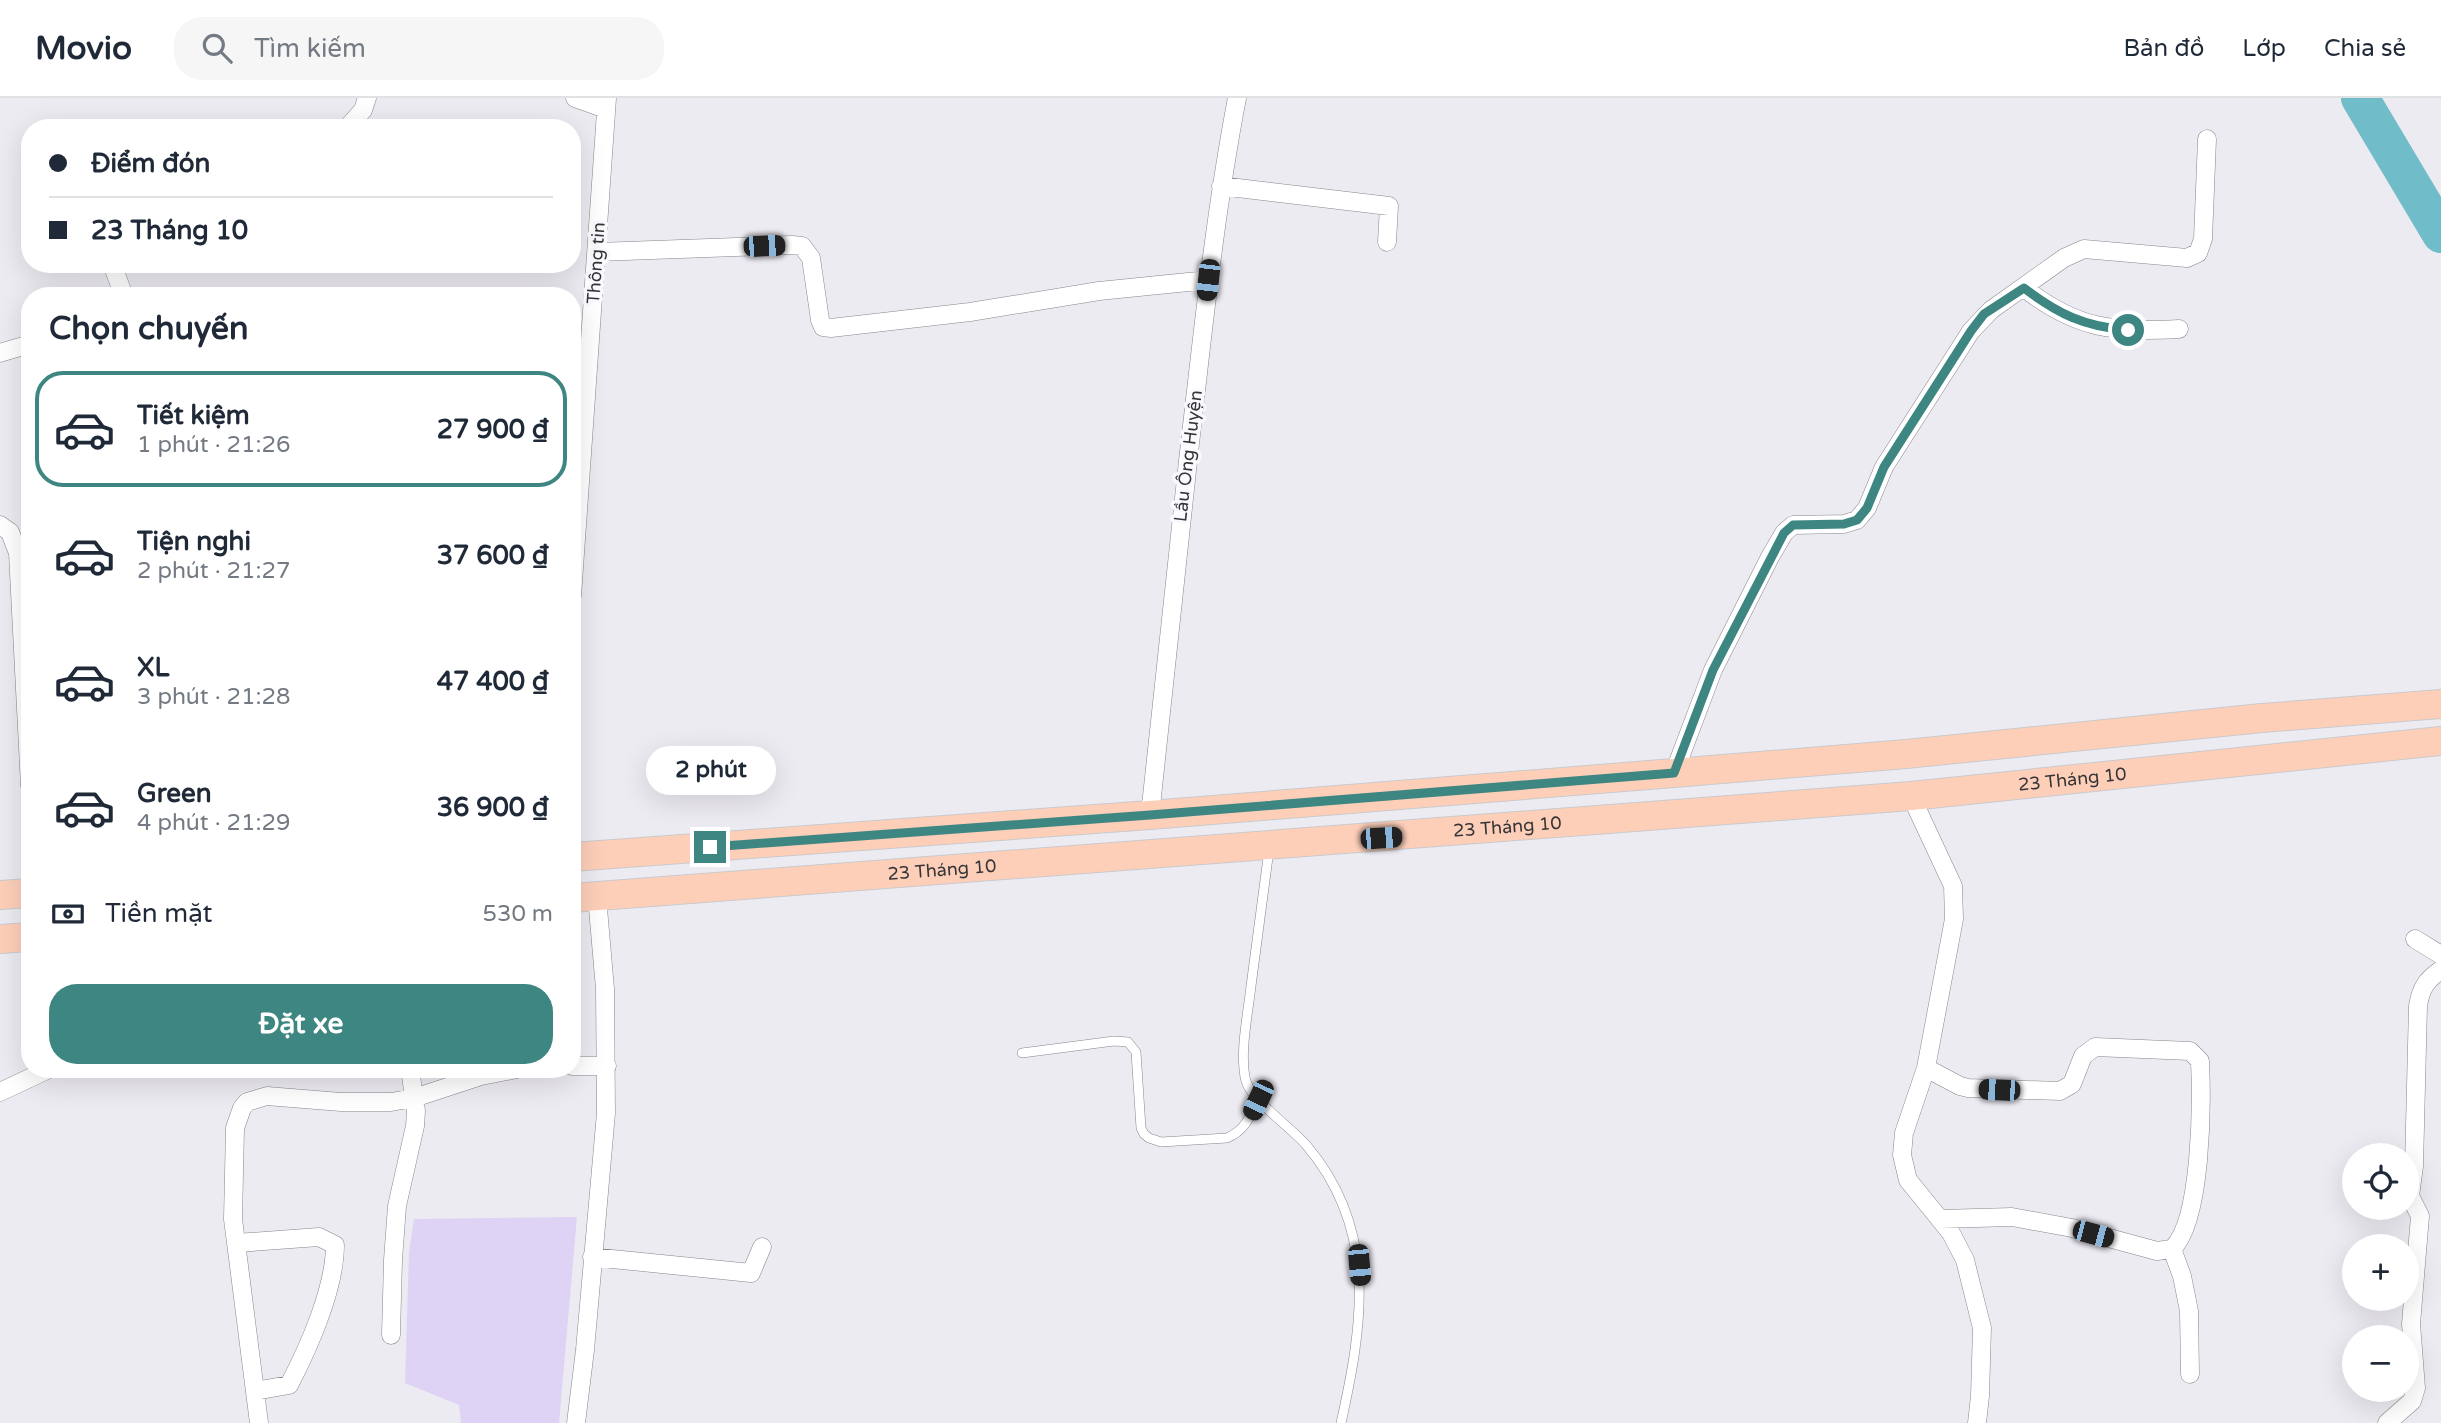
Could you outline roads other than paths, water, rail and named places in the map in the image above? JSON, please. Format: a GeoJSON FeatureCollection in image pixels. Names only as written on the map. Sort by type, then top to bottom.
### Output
{"type":"FeatureCollection","features":[{"type":"Feature","properties":{"kind":"main road"},"geometry":{"type":"LineString","coordinates":[[581,856],[1150,815],[1906,754],[2262,718],[2441,704]]}},
{"type":"Feature","properties":{"kind":"main road","name":"23 Tháng 10"},"geometry":{"type":"LineString","coordinates":[[585,898],[1911,796],[2441,741]]}},
{"type":"Feature","properties":{"kind":"main road"},"geometry":{"type":"LineString","coordinates":[[1906,754],[1911,796]]}},
{"type":"Feature","properties":{"kind":"main road"},"geometry":{"type":"LineString","coordinates":[[0,895],[21,894]]}},
{"type":"Feature","properties":{"kind":"main road"},"geometry":{"type":"LineString","coordinates":[[0,939],[21,938]]}},
{"type":"Feature","properties":{"kind":"street"},"geometry":{"type":"LineString","coordinates":[[356,119],[363,110],[367,98]]}},
{"type":"Feature","properties":{"kind":"street"},"geometry":{"type":"LineString","coordinates":[[575,98],[607,103]]}},
{"type":"Feature","properties":{"kind":"street","name":"Lầu Ông Huyện"},"geometry":{"type":"LineString","coordinates":[[1150,815],[1208,280],[1237,98]]}},
{"type":"Feature","properties":{"kind":"street","name":"Thông tin"},"geometry":{"type":"LineString","coordinates":[[581,454],[607,103]]}},
{"type":"Feature","properties":{"kind":"street"},"geometry":{"type":"LineString","coordinates":[[1674,773],[1713,670],[1784,533],[1793,525],[1844,524],[1857,520],[1867,508],[1884,467],[1984,314],[2064,258],[2084,249],[2187,258],[2198,253],[2203,239],[2207,139]]}},
{"type":"Feature","properties":{"kind":"street"},"geometry":{"type":"LineString","coordinates":[[1221,186],[1389,206],[1387,242]]}},
{"type":"Feature","properties":{"kind":"street"},"geometry":{"type":"LineString","coordinates":[[597,252],[802,246],[811,258],[820,320],[823,327],[831,328],[970,312],[1099,291],[1208,280]]}},
{"type":"Feature","properties":{"kind":"street"},"geometry":{"type":"LineString","coordinates":[[2024,288],[2060,313],[2095,325],[2146,331],[2179,330]]}},
{"type":"Feature","properties":{"kind":"street"},"geometry":{"type":"LineString","coordinates":[[0,353],[21,347]]}},
{"type":"Feature","properties":{"kind":"street"},"geometry":{"type":"LineString","coordinates":[[0,525],[10,532],[18,553],[21,611]]}},
{"type":"Feature","properties":{"kind":"street"},"geometry":{"type":"LineString","coordinates":[[1911,796],[1953,886],[1955,902],[1926,1068],[1904,1133],[1903,1165],[1914,1190],[1940,1219],[1962,1252],[1980,1314],[1982,1346],[1977,1423]]}},
{"type":"Feature","properties":{"kind":"street"},"geometry":{"type":"LineString","coordinates":[[576,1423],[605,1136],[607,1066],[605,989],[585,898]]}},
{"type":"Feature","properties":{"kind":"street"},"geometry":{"type":"LineString","coordinates":[[2415,939],[2441,955]]}},
{"type":"Feature","properties":{"kind":"street"},"geometry":{"type":"LineString","coordinates":[[2387,1423],[2412,1401],[2416,1388],[2411,1324],[2420,1216],[2410,1196],[2414,1166],[2418,1006],[2421,990],[2428,979],[2441,970]]}},
{"type":"Feature","properties":{"kind":"street"},"geometry":{"type":"LineString","coordinates":[[1926,1068],[1968,1088],[2060,1091],[2072,1084],[2083,1056],[2095,1047],[2190,1051],[2200,1061],[2196,1185],[2181,1239],[2172,1249],[2157,1251],[2072,1228],[2012,1217],[1940,1219]]}},
{"type":"Feature","properties":{"kind":"street"},"geometry":{"type":"LineString","coordinates":[[581,1066],[607,1066]]}},
{"type":"Feature","properties":{"kind":"street"},"geometry":{"type":"LineString","coordinates":[[0,1092],[30,1078]]}},
{"type":"Feature","properties":{"kind":"street"},"geometry":{"type":"LineString","coordinates":[[391,1335],[397,1206],[415,1126],[411,1078]]}},
{"type":"Feature","properties":{"kind":"street"},"geometry":{"type":"LineString","coordinates":[[259,1423],[233,1219],[235,1128],[242,1108],[247,1102],[267,1096],[376,1103],[414,1098],[478,1078]]}},
{"type":"Feature","properties":{"kind":"street"},"geometry":{"type":"LineString","coordinates":[[237,1243],[319,1237],[335,1245],[335,1260],[312,1342],[289,1385],[255,1391]]}},
{"type":"Feature","properties":{"kind":"street"},"geometry":{"type":"LineString","coordinates":[[592,1257],[751,1273],[762,1248]]}},
{"type":"Feature","properties":{"kind":"street"},"geometry":{"type":"LineString","coordinates":[[2172,1249],[2182,1276],[2189,1311],[2190,1374]]}},
{"type":"Feature","properties":{"kind":"lane"},"geometry":{"type":"LineString","coordinates":[[1269,847],[1244,1062],[1247,1085],[1258,1100],[1310,1149],[1330,1179],[1352,1228],[1357,1247],[1359,1303],[1356,1345],[1341,1423]]}},
{"type":"Feature","properties":{"kind":"lane"},"geometry":{"type":"LineString","coordinates":[[1022,1053],[1114,1041],[1128,1042],[1136,1052],[1141,1128],[1149,1138],[1161,1142],[1227,1138],[1235,1135],[1246,1125],[1258,1100]]}},
{"type":"Feature","properties":{"kind":"waterway"},"geometry":{"type":"LineString","coordinates":[[2360,98],[2441,234]]}}]}
